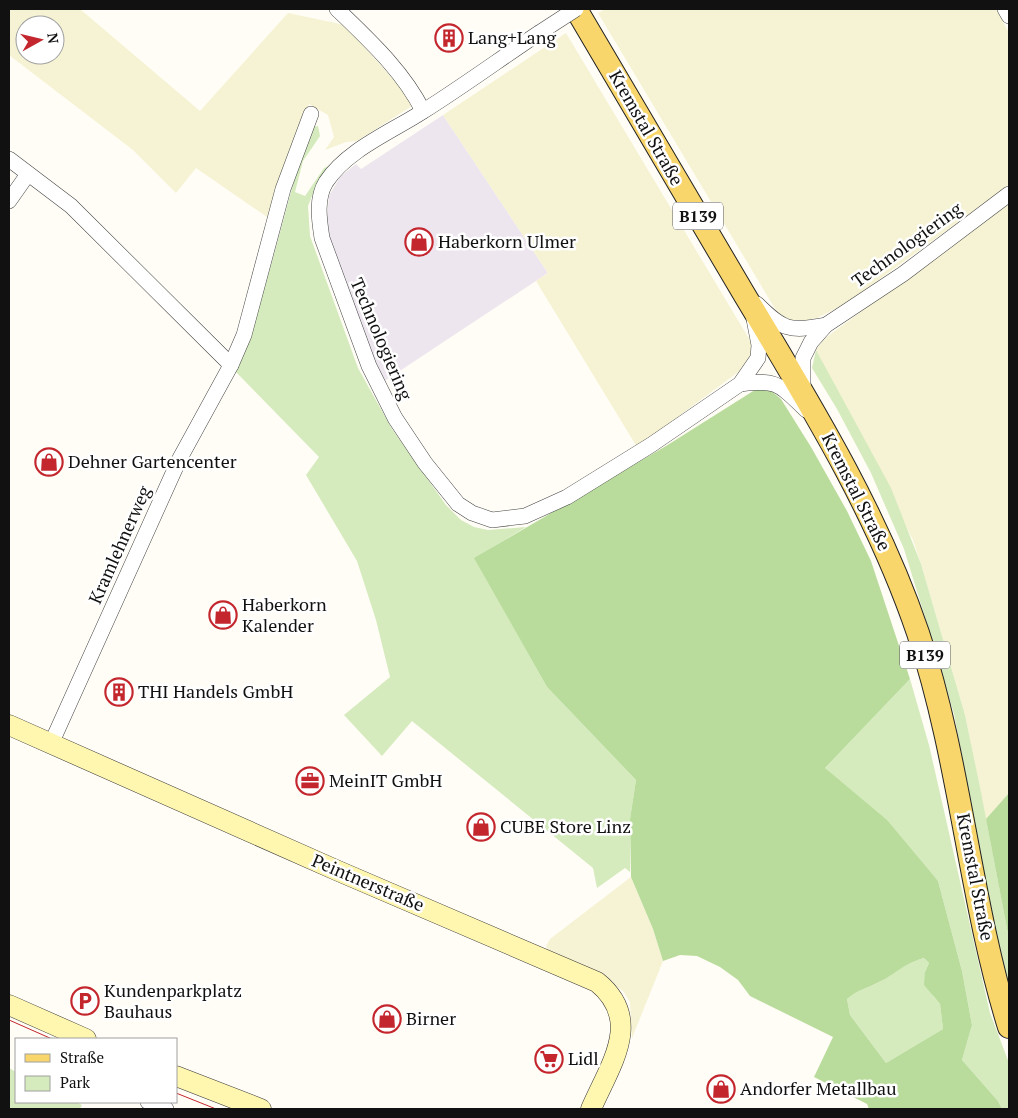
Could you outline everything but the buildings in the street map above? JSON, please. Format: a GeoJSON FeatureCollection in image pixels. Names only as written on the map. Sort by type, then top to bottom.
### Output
{"type":"FeatureCollection","features":[{"type":"Feature","properties":{"kind":"main road","name":"Kremstal Straße"},"geometry":{"type":"LineString","coordinates":[[576,9],[804,394],[877,530],[898,578],[929,669],[953,767],[988,947],[1009,1027]]}},
{"type":"Feature","properties":{"kind":"street"},"geometry":{"type":"LineString","coordinates":[[337,9],[373,44],[414,94],[423,111]]}},
{"type":"Feature","properties":{"kind":"street","name":"Technologiering"},"geometry":{"type":"LineString","coordinates":[[576,9],[423,111],[355,153],[335,170],[323,191],[319,217],[322,238],[334,277],[369,366],[386,401],[425,463],[458,504],[472,514],[492,520],[524,516],[567,497],[652,445],[740,384],[758,358],[759,345],[753,308]]}},
{"type":"Feature","properties":{"kind":"street"},"geometry":{"type":"LineString","coordinates":[[1005,9],[1009,16]]}},
{"type":"Feature","properties":{"kind":"street","name":"Kramlehnerweg"},"geometry":{"type":"LineString","coordinates":[[51,744],[179,460],[231,365],[244,335],[283,189],[311,114]]}},
{"type":"Feature","properties":{"kind":"street"},"geometry":{"type":"LineString","coordinates":[[9,159],[71,206],[231,365]]}},
{"type":"Feature","properties":{"kind":"street"},"geometry":{"type":"LineString","coordinates":[[9,201],[28,174]]}},
{"type":"Feature","properties":{"kind":"street","name":"Technologiering"},"geometry":{"type":"LineString","coordinates":[[804,394],[803,358],[811,342],[826,325],[903,274],[1009,194]]}},
{"type":"Feature","properties":{"kind":"street","name":"Technologiering"},"geometry":{"type":"LineString","coordinates":[[739,285],[780,325],[799,330],[826,325]]}},
{"type":"Feature","properties":{"kind":"street"},"geometry":{"type":"LineString","coordinates":[[740,384],[760,382],[777,384],[821,425]]}},
{"type":"Feature","properties":{"kind":"street","name":"Peintnerstraße"},"geometry":{"type":"LineString","coordinates":[[9,725],[336,870],[597,982],[616,1001],[620,1012],[621,1036],[591,1109]]}},
{"type":"Feature","properties":{"kind":"street"},"geometry":{"type":"LineString","coordinates":[[9,1005],[84,1038]]}},
{"type":"Feature","properties":{"kind":"street"},"geometry":{"type":"LineString","coordinates":[[178,1077],[261,1109]]}},
{"type":"Feature","properties":{"kind":"street"},"geometry":{"type":"LineString","coordinates":[[200,1086],[236,1109]]}},
{"type":"Feature","properties":{"kind":"street"},"geometry":{"type":"LineString","coordinates":[[151,1103],[166,1109]]}},
{"type":"Feature","properties":{"kind":"shaded area"},"geometry":{"type":"Polygon","coordinates":[[[9,9],[80,9],[200,111],[288,13],[345,25],[415,104],[357,141],[346,142],[325,150],[334,137],[328,115],[309,104],[267,217],[196,168],[176,193],[133,150],[22,65],[65,65],[65,15],[15,15],[15,60],[9,55],[9,9]]]}},
{"type":"Feature","properties":{"kind":"shaded area"},"geometry":{"type":"Polygon","coordinates":[[[605,9],[996,9],[1009,33],[1009,185],[847,303],[817,318],[803,321],[789,320],[777,312],[598,13],[605,9]]]}},
{"type":"Feature","properties":{"kind":"shaded area"},"geometry":{"type":"Polygon","coordinates":[[[566,33],[751,342],[751,353],[746,365],[637,447],[536,281],[548,273],[443,115],[566,33]]]}},
{"type":"Feature","properties":{"kind":"shaded area"},"geometry":{"type":"Polygon","coordinates":[[[443,115],[548,273],[383,382],[331,248],[327,218],[329,196],[340,177],[356,164],[361,169],[443,115]]]}},
{"type":"Feature","properties":{"kind":"shaded area"},"geometry":{"type":"Polygon","coordinates":[[[1009,204],[1009,793],[986,819],[965,715],[913,540],[816,350],[822,341],[836,330],[1009,204]]]}},
{"type":"Feature","properties":{"kind":"shaded area"},"geometry":{"type":"Polygon","coordinates":[[[631,877],[653,929],[663,961],[632,1038],[630,1002],[623,991],[602,976],[548,953],[546,946],[550,939],[631,877]]]}},
{"type":"Feature","properties":{"kind":"green space"},"geometry":{"type":"Polygon","coordinates":[[[318,126],[320,136],[303,161],[295,192],[305,196],[324,168],[340,160],[317,183],[308,206],[310,236],[358,368],[392,429],[446,505],[461,520],[474,527],[488,530],[526,527],[475,558],[547,687],[636,780],[630,819],[630,872],[625,868],[597,888],[593,868],[412,721],[382,756],[344,715],[390,677],[376,620],[357,561],[306,475],[319,457],[234,370],[267,280],[311,127],[318,126]]]}},
{"type":"Feature","properties":{"kind":"green space"},"geometry":{"type":"Polygon","coordinates":[[[816,350],[891,488],[921,564],[965,715],[981,792],[1009,939],[1009,989],[996,935],[954,714],[924,614],[904,549],[871,473],[837,409],[812,368],[816,350]]]}},
{"type":"Feature","properties":{"kind":"green space"},"geometry":{"type":"Polygon","coordinates":[[[758,388],[770,390],[781,399],[847,511],[871,561],[910,679],[825,768],[887,820],[938,881],[962,971],[972,1025],[962,1060],[998,1101],[1002,1109],[869,1109],[867,1104],[814,1077],[833,1037],[750,996],[738,980],[720,967],[697,956],[680,955],[663,961],[653,929],[631,877],[630,819],[636,780],[547,687],[474,558],[666,446],[758,388]],[[924,958],[911,963],[847,999],[850,1015],[886,1063],[943,1029],[940,1004],[924,985],[925,972],[929,963],[924,958]]]}},
{"type":"Feature","properties":{"kind":"green space"},"geometry":{"type":"Polygon","coordinates":[[[910,679],[929,745],[990,1013],[1009,1063],[1009,1109],[1002,1109],[998,1101],[962,1060],[972,1025],[962,971],[938,881],[825,768],[910,679]]]}},
{"type":"Feature","properties":{"kind":"green space"},"geometry":{"type":"Polygon","coordinates":[[[1009,793],[1009,939],[986,819],[1009,793]]]}},
{"type":"Feature","properties":{"kind":"green space"},"geometry":{"type":"Polygon","coordinates":[[[924,958],[929,963],[925,972],[933,996],[940,1004],[943,1029],[886,1063],[850,1015],[847,999],[885,979],[905,965],[924,958]]]}},
{"type":"Feature","properties":{"kind":"green space"},"geometry":{"type":"Polygon","coordinates":[[[9,1068],[15,1071],[15,1103],[78,1103],[82,1105],[80,1109],[9,1109],[9,1068]]]}},
{"type":"Feature","properties":{"kind":"tram line"},"geometry":{"type":"LineString","coordinates":[[9,1020],[50,1038]]}},
{"type":"Feature","properties":{"kind":"tram line"},"geometry":{"type":"LineString","coordinates":[[178,1094],[216,1109]]}},
{"type":"Feature","properties":{"kind":"place","name":"Lang+Lang"},"geometry":{"type":"Point","coordinates":[449,38]}},
{"type":"Feature","properties":{"kind":"place","name":"Haberkorn Ulmer"},"geometry":{"type":"Point","coordinates":[419,242]}},
{"type":"Feature","properties":{"kind":"place","name":"Dehner Gartencenter"},"geometry":{"type":"Point","coordinates":[49,462]}},
{"type":"Feature","properties":{"kind":"place","name":"Haberkorn Kalender"},"geometry":{"type":"Point","coordinates":[223,615]}},
{"type":"Feature","properties":{"kind":"place","name":"THI Handels GmbH"},"geometry":{"type":"Point","coordinates":[119,692]}},
{"type":"Feature","properties":{"kind":"place","name":"MeinIT GmbH"},"geometry":{"type":"Point","coordinates":[310,781]}},
{"type":"Feature","properties":{"kind":"place","name":"CUBE Store Linz"},"geometry":{"type":"Point","coordinates":[481,827]}},
{"type":"Feature","properties":{"kind":"place","name":"Kundenparkplatz Bauhaus"},"geometry":{"type":"Point","coordinates":[85,1001]}},
{"type":"Feature","properties":{"kind":"place","name":"Birner"},"geometry":{"type":"Point","coordinates":[387,1019]}},
{"type":"Feature","properties":{"kind":"place","name":"Lidl"},"geometry":{"type":"Point","coordinates":[549,1059]}},
{"type":"Feature","properties":{"kind":"place","name":"Andorfer Metallbau"},"geometry":{"type":"Point","coordinates":[721,1089]}}]}
